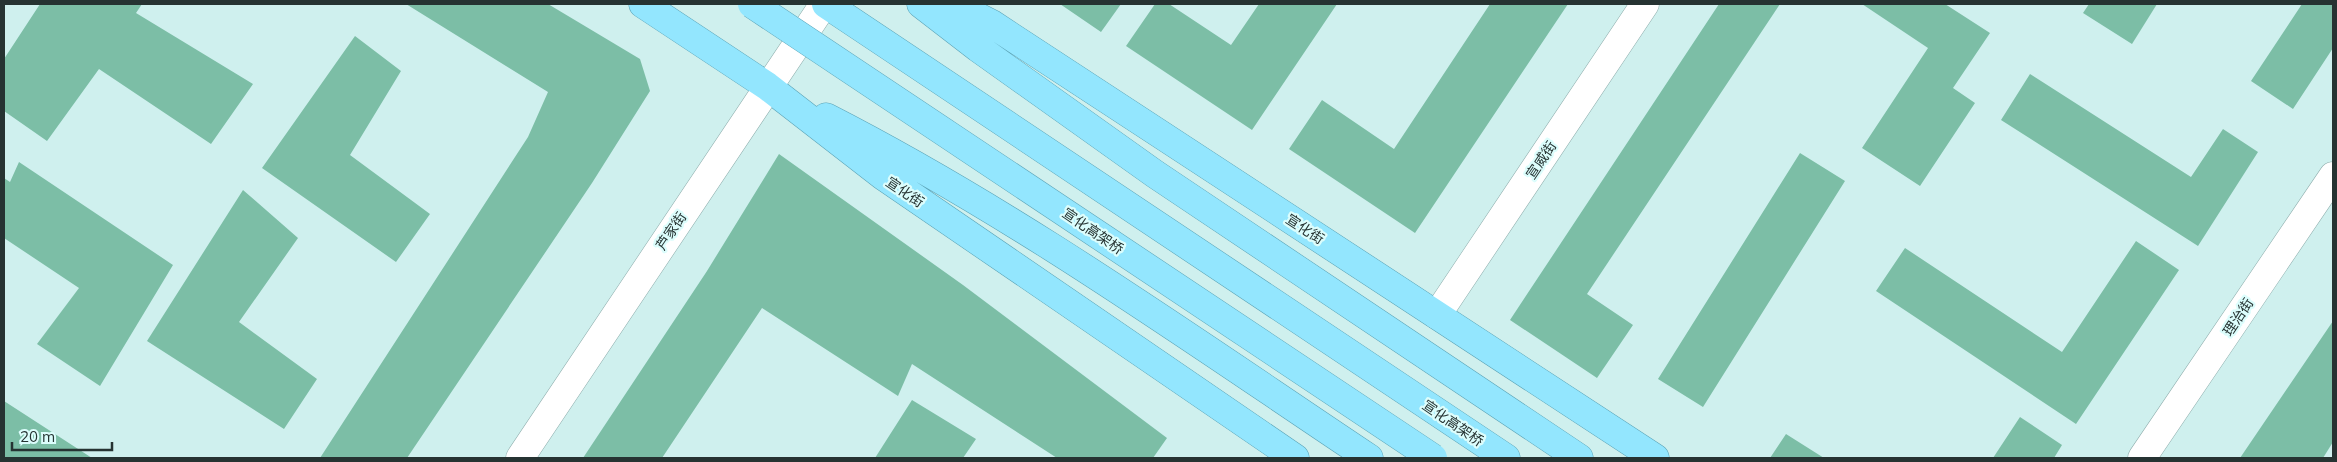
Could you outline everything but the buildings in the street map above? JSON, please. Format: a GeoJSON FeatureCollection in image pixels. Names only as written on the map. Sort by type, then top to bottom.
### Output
{"type":"FeatureCollection","features":[{"type":"Feature","properties":{"kind":"highway","name":"宣化街"},"geometry":{"type":"LineString","coordinates":[[643,4],[767,86],[882,176],[1295,458]]}},
{"type":"Feature","properties":{"kind":"highway","name":"宣化高架桥"},"geometry":{"type":"LineString","coordinates":[[752,4],[1433,458]]}},
{"type":"Feature","properties":{"kind":"highway","name":"宣化高架桥"},"geometry":{"type":"LineString","coordinates":[[825,4],[1506,458]]}},
{"type":"Feature","properties":{"kind":"highway"},"geometry":{"type":"LineString","coordinates":[[922,4],[978,48],[1155,174],[1579,458]]}},
{"type":"Feature","properties":{"kind":"highway","name":"宣化街"},"geometry":{"type":"LineString","coordinates":[[953,4],[992,24],[1655,458]]}},
{"type":"Feature","properties":{"kind":"highway"},"geometry":{"type":"LineString","coordinates":[[767,86],[900,154],[1093,274],[1369,458]]}},
{"type":"Feature","properties":{"kind":"street","name":"芦家街"},"geometry":{"type":"LineString","coordinates":[[520,458],[767,86],[825,4]]}},
{"type":"Feature","properties":{"kind":"street","name":"宣威街"},"geometry":{"type":"LineString","coordinates":[[1437,316],[1645,4]]}},
{"type":"Feature","properties":{"kind":"street","name":"理治街"},"geometry":{"type":"LineString","coordinates":[[2142,458],[2333,176]]}}]}
